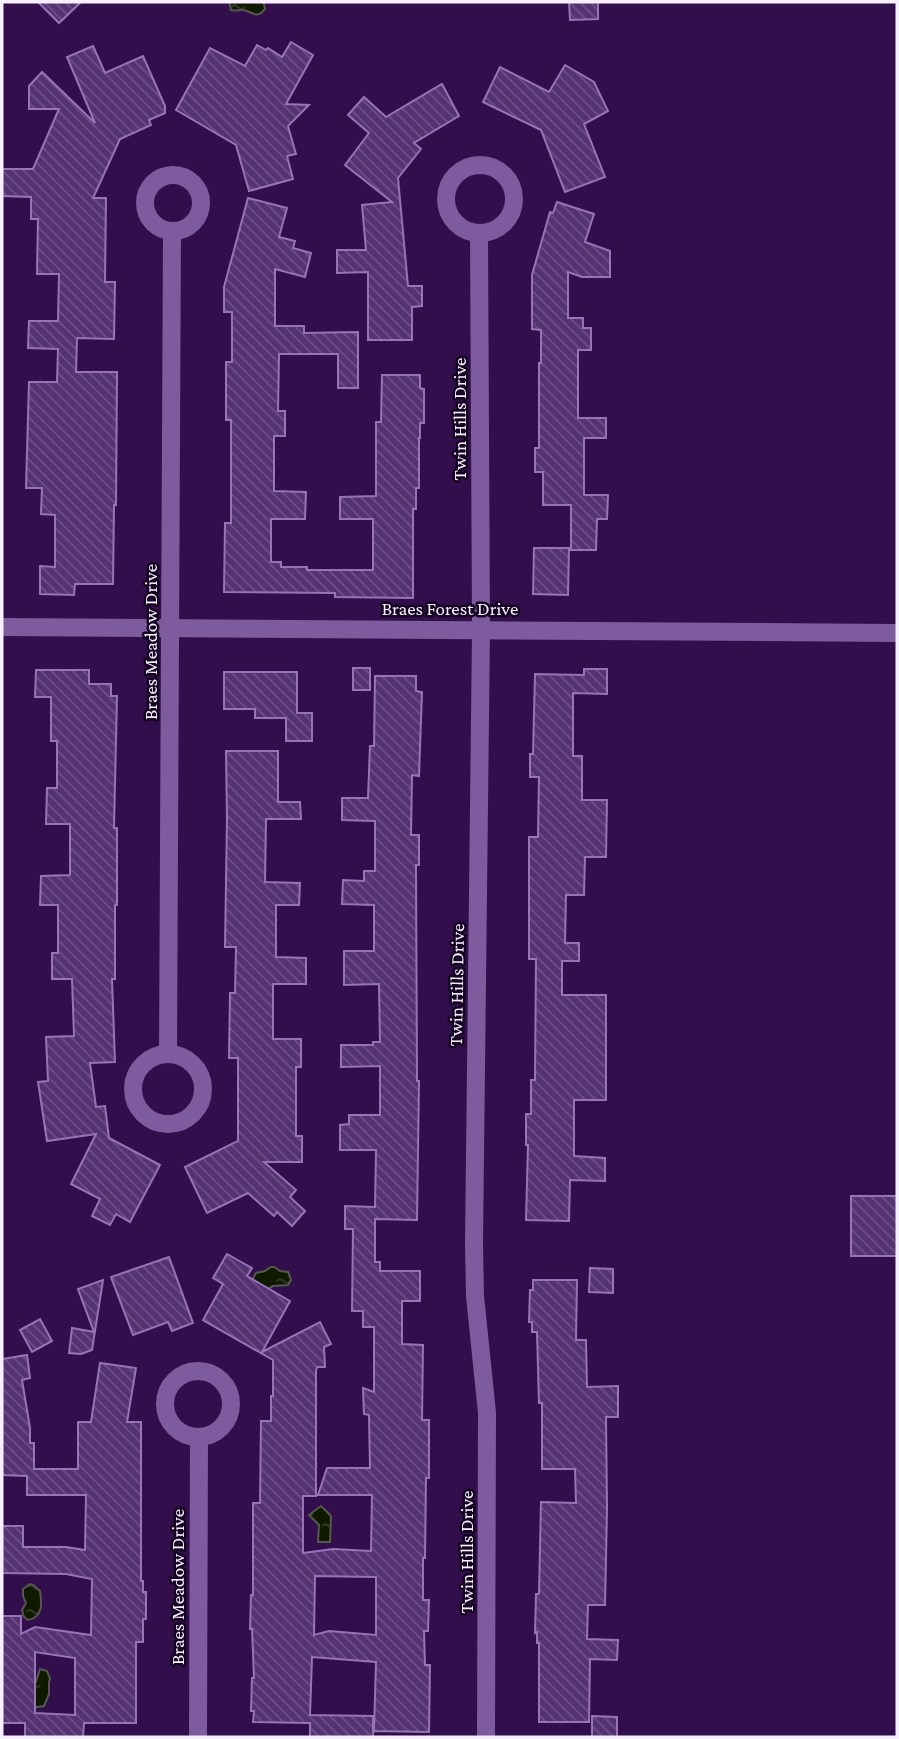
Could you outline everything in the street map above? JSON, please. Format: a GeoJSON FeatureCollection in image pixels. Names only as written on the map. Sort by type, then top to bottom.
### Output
{"type":"FeatureCollection","features":[{"type":"Feature","properties":{"kind":"street","name":"Braes Meadow Drive"},"geometry":{"type":"LineString","coordinates":[[169,1053],[172,231]]}},
{"type":"Feature","properties":{"kind":"street","name":"Twin Hills Drive"},"geometry":{"type":"LineString","coordinates":[[479,233],[481,630],[474,1244],[475,1296],[487,1413],[486,1737]]}},
{"type":"Feature","properties":{"kind":"street","name":"Braes Forest Drive"},"geometry":{"type":"LineString","coordinates":[[2,627],[897,633]]}},
{"type":"Feature","properties":{"kind":"street"},"geometry":{"type":"LineString","coordinates":[[169,1053],[194,1063],[201,1075],[204,1089],[194,1114],[182,1122],[168,1125],[155,1122],[143,1114],[135,1102],[133,1088],[135,1075],[144,1063],[155,1056],[169,1053]]}},
{"type":"Feature","properties":{"kind":"street","name":"Braes Meadow Drive"},"geometry":{"type":"LineString","coordinates":[[198,1737],[199,1437]]}},
{"type":"Feature","properties":{"kind":"water"},"geometry":{"type":"Polygon","coordinates":[[[229,2],[262,2],[265,9],[256,15],[246,10],[231,10],[229,2]]]}},
{"type":"Feature","properties":{"kind":"water"},"geometry":{"type":"Polygon","coordinates":[[[271,1267],[288,1272],[291,1280],[288,1285],[273,1286],[266,1290],[252,1280],[256,1273],[271,1267]]]}},
{"type":"Feature","properties":{"kind":"water"},"geometry":{"type":"Polygon","coordinates":[[[321,1506],[331,1516],[330,1542],[318,1542],[319,1525],[309,1515],[321,1506]]]}},
{"type":"Feature","properties":{"kind":"water"},"geometry":{"type":"Polygon","coordinates":[[[30,1584],[40,1591],[41,1605],[39,1613],[28,1620],[22,1610],[26,1603],[23,1589],[30,1584]]]}},
{"type":"Feature","properties":{"kind":"water"},"geometry":{"type":"Polygon","coordinates":[[[40,1669],[47,1671],[50,1679],[49,1694],[44,1706],[34,1709],[25,1693],[36,1682],[40,1669]]]}},
{"type":"Feature","properties":{"kind":"building"},"geometry":{"type":"Polygon","coordinates":[[[38,2],[81,2],[59,23],[38,2]]]}},
{"type":"Feature","properties":{"kind":"building"},"geometry":{"type":"Polygon","coordinates":[[[569,2],[598,2],[598,19],[570,20],[569,2]]]}},
{"type":"Feature","properties":{"kind":"building"},"geometry":{"type":"Polygon","coordinates":[[[291,42],[313,55],[286,104],[309,105],[288,126],[296,154],[287,156],[293,179],[249,191],[236,145],[176,110],[210,48],[245,66],[257,45],[282,57],[291,42]]]}},
{"type":"Feature","properties":{"kind":"building"},"geometry":{"type":"Polygon","coordinates":[[[93,46],[105,73],[143,56],[165,106],[165,113],[149,120],[151,125],[120,139],[93,198],[106,198],[105,282],[115,282],[114,339],[77,338],[76,372],[117,372],[113,584],[75,584],[74,595],[40,594],[40,566],[55,567],[55,515],[41,514],[42,488],[26,488],[29,382],[57,382],[58,349],[28,348],[29,321],[58,321],[59,274],[37,274],[38,219],[31,219],[31,197],[2,196],[2,169],[33,169],[59,109],[29,109],[29,86],[42,72],[95,123],[67,57],[93,46]]]}},
{"type":"Feature","properties":{"kind":"building"},"geometry":{"type":"Polygon","coordinates":[[[565,65],[594,82],[608,111],[584,124],[605,177],[565,192],[541,130],[483,102],[500,67],[549,92],[565,65]]]}},
{"type":"Feature","properties":{"kind":"building"},"geometry":{"type":"Polygon","coordinates":[[[442,84],[459,116],[414,143],[421,149],[398,178],[408,286],[422,286],[422,306],[412,307],[412,340],[368,340],[368,272],[337,273],[337,250],[366,250],[362,205],[392,202],[345,165],[369,133],[348,115],[364,97],[386,117],[442,84]]]}},
{"type":"Feature","properties":{"kind":"building"},"geometry":{"type":"Polygon","coordinates":[[[248,198],[287,208],[279,237],[295,241],[293,248],[311,253],[305,277],[275,269],[275,326],[304,326],[304,333],[358,332],[358,388],[338,388],[338,354],[279,354],[278,411],[285,411],[285,436],[274,436],[274,491],[306,492],[305,519],[271,519],[271,562],[281,562],[281,567],[307,567],[307,570],[373,570],[373,519],[340,519],[340,497],[376,496],[376,422],[381,422],[382,375],[420,375],[420,388],[424,389],[424,423],[420,423],[419,488],[416,488],[416,509],[413,509],[413,598],[335,597],[335,593],[224,592],[225,523],[231,523],[231,420],[226,420],[226,362],[232,362],[232,312],[224,312],[224,287],[248,198]]]}},
{"type":"Feature","properties":{"kind":"building"},"geometry":{"type":"Polygon","coordinates":[[[557,202],[594,214],[585,242],[610,251],[610,277],[582,277],[568,272],[568,318],[583,318],[583,328],[591,328],[591,350],[578,350],[578,418],[606,418],[606,438],[584,438],[584,495],[608,495],[607,519],[597,519],[596,550],[571,550],[571,505],[543,505],[543,472],[535,472],[535,448],[539,448],[541,330],[532,329],[532,275],[550,212],[553,213],[557,202]]]}},
{"type":"Feature","properties":{"kind":"building"},"geometry":{"type":"Polygon","coordinates":[[[534,548],[569,548],[568,595],[533,594],[534,548]]]}},
{"type":"Feature","properties":{"kind":"building"},"geometry":{"type":"Polygon","coordinates":[[[353,668],[370,668],[370,690],[353,690],[353,668]]]}},
{"type":"Feature","properties":{"kind":"building"},"geometry":{"type":"Polygon","coordinates":[[[584,669],[607,669],[607,694],[573,693],[573,756],[582,756],[582,800],[607,800],[606,857],[585,857],[584,895],[566,895],[565,943],[579,943],[579,961],[562,961],[562,995],[606,995],[606,1100],[574,1100],[574,1156],[605,1158],[605,1181],[570,1180],[569,1221],[526,1220],[526,1114],[531,1114],[531,1080],[535,1080],[536,959],[529,959],[529,837],[538,837],[539,777],[530,777],[535,674],[584,675],[584,669]]]}},
{"type":"Feature","properties":{"kind":"building"},"geometry":{"type":"Polygon","coordinates":[[[36,670],[89,670],[89,684],[111,684],[111,696],[117,696],[114,828],[117,828],[117,905],[115,979],[112,979],[115,1062],[90,1063],[96,1107],[105,1106],[109,1138],[160,1165],[130,1222],[116,1214],[110,1225],[92,1216],[100,1199],[71,1184],[96,1134],[47,1141],[38,1082],[48,1081],[46,1037],[74,1036],[72,979],[52,979],[52,953],[58,953],[58,905],[40,905],[41,876],[70,875],[70,824],[46,824],[47,788],[57,788],[57,741],[51,741],[51,697],[35,697],[36,670]]]}},
{"type":"Feature","properties":{"kind":"building"},"geometry":{"type":"Polygon","coordinates":[[[224,672],[297,672],[297,713],[312,713],[312,741],[286,741],[286,718],[255,718],[255,709],[224,709],[224,672]]]}},
{"type":"Feature","properties":{"kind":"building"},"geometry":{"type":"Polygon","coordinates":[[[375,676],[416,676],[416,691],[422,692],[419,776],[412,775],[411,835],[419,835],[419,865],[416,865],[419,1081],[417,1220],[375,1219],[375,1262],[380,1262],[380,1271],[420,1271],[420,1301],[402,1301],[402,1344],[423,1345],[422,1420],[429,1420],[423,1600],[429,1600],[428,1631],[424,1631],[425,1665],[430,1665],[429,1732],[374,1731],[376,1662],[312,1657],[310,1715],[373,1716],[373,1737],[310,1737],[310,1723],[253,1722],[254,1711],[251,1711],[254,1678],[250,1629],[253,1595],[253,1503],[260,1503],[261,1421],[271,1421],[273,1360],[203,1320],[223,1284],[213,1278],[227,1254],[252,1268],[247,1276],[290,1301],[262,1352],[320,1322],[331,1344],[324,1347],[325,1367],[317,1367],[316,1371],[316,1496],[303,1496],[303,1553],[333,1549],[371,1551],[372,1495],[318,1495],[327,1468],[370,1468],[369,1415],[364,1414],[363,1388],[374,1392],[374,1327],[363,1327],[363,1311],[352,1311],[353,1229],[345,1229],[345,1206],[375,1207],[376,1150],[340,1150],[340,1125],[349,1124],[349,1115],[380,1115],[380,1066],[341,1067],[341,1045],[373,1045],[373,1042],[380,1042],[379,984],[344,985],[344,951],[374,951],[374,905],[342,904],[343,880],[364,881],[364,871],[375,871],[375,821],[342,820],[342,798],[368,798],[370,746],[374,746],[375,676]],[[315,1576],[314,1635],[329,1631],[376,1635],[376,1577],[315,1576]]]}},
{"type":"Feature","properties":{"kind":"building"},"geometry":{"type":"Polygon","coordinates":[[[226,751],[278,751],[278,802],[300,802],[301,819],[266,819],[265,882],[300,883],[299,905],[276,905],[276,957],[306,958],[306,984],[273,984],[273,1039],[301,1039],[301,1067],[296,1067],[296,1136],[302,1136],[302,1162],[264,1162],[296,1190],[290,1197],[305,1211],[292,1226],[277,1212],[274,1216],[248,1193],[207,1213],[185,1167],[238,1141],[238,1058],[229,1058],[230,993],[235,993],[236,947],[225,947],[226,751]]]}},
{"type":"Feature","properties":{"kind":"building"},"geometry":{"type":"Polygon","coordinates":[[[851,1196],[897,1196],[897,1256],[851,1256],[851,1196]]]}},
{"type":"Feature","properties":{"kind":"building"},"geometry":{"type":"Polygon","coordinates":[[[169,1257],[193,1323],[172,1331],[168,1322],[133,1335],[111,1277],[169,1257]]]}},
{"type":"Feature","properties":{"kind":"building"},"geometry":{"type":"Polygon","coordinates":[[[590,1268],[613,1269],[613,1293],[589,1292],[590,1268]]]}},
{"type":"Feature","properties":{"kind":"building"},"geometry":{"type":"Polygon","coordinates":[[[103,1280],[92,1350],[81,1354],[69,1353],[72,1328],[94,1332],[78,1289],[103,1280]]]}},
{"type":"Feature","properties":{"kind":"building"},"geometry":{"type":"Polygon","coordinates":[[[533,1280],[577,1280],[576,1340],[586,1340],[587,1387],[618,1386],[618,1417],[606,1417],[605,1605],[588,1605],[587,1639],[618,1640],[617,1660],[590,1659],[589,1722],[539,1722],[539,1643],[537,1632],[535,1633],[536,1594],[539,1594],[541,1502],[576,1503],[575,1469],[542,1469],[542,1403],[539,1403],[537,1332],[532,1332],[532,1322],[529,1322],[533,1280]]]}},
{"type":"Feature","properties":{"kind":"building"},"geometry":{"type":"Polygon","coordinates":[[[40,1319],[52,1341],[32,1352],[20,1330],[40,1319]]]}},
{"type":"Feature","properties":{"kind":"building"},"geometry":{"type":"Polygon","coordinates":[[[27,1355],[30,1378],[22,1380],[30,1443],[34,1443],[34,1469],[78,1469],[78,1422],[91,1422],[100,1363],[136,1368],[127,1422],[141,1422],[141,1581],[143,1592],[146,1592],[146,1619],[143,1619],[143,1642],[136,1642],[136,1723],[84,1723],[83,1737],[25,1737],[25,1723],[2,1723],[2,1616],[21,1616],[21,1634],[35,1627],[91,1635],[92,1579],[66,1574],[2,1573],[2,1526],[23,1526],[23,1547],[85,1550],[86,1495],[27,1495],[27,1476],[2,1475],[2,1359],[27,1355]],[[35,1652],[35,1713],[75,1715],[75,1658],[35,1652]]]}},
{"type":"Feature","properties":{"kind":"building"},"geometry":{"type":"Polygon","coordinates":[[[592,1716],[617,1717],[617,1737],[592,1737],[592,1716]]]}}]}
